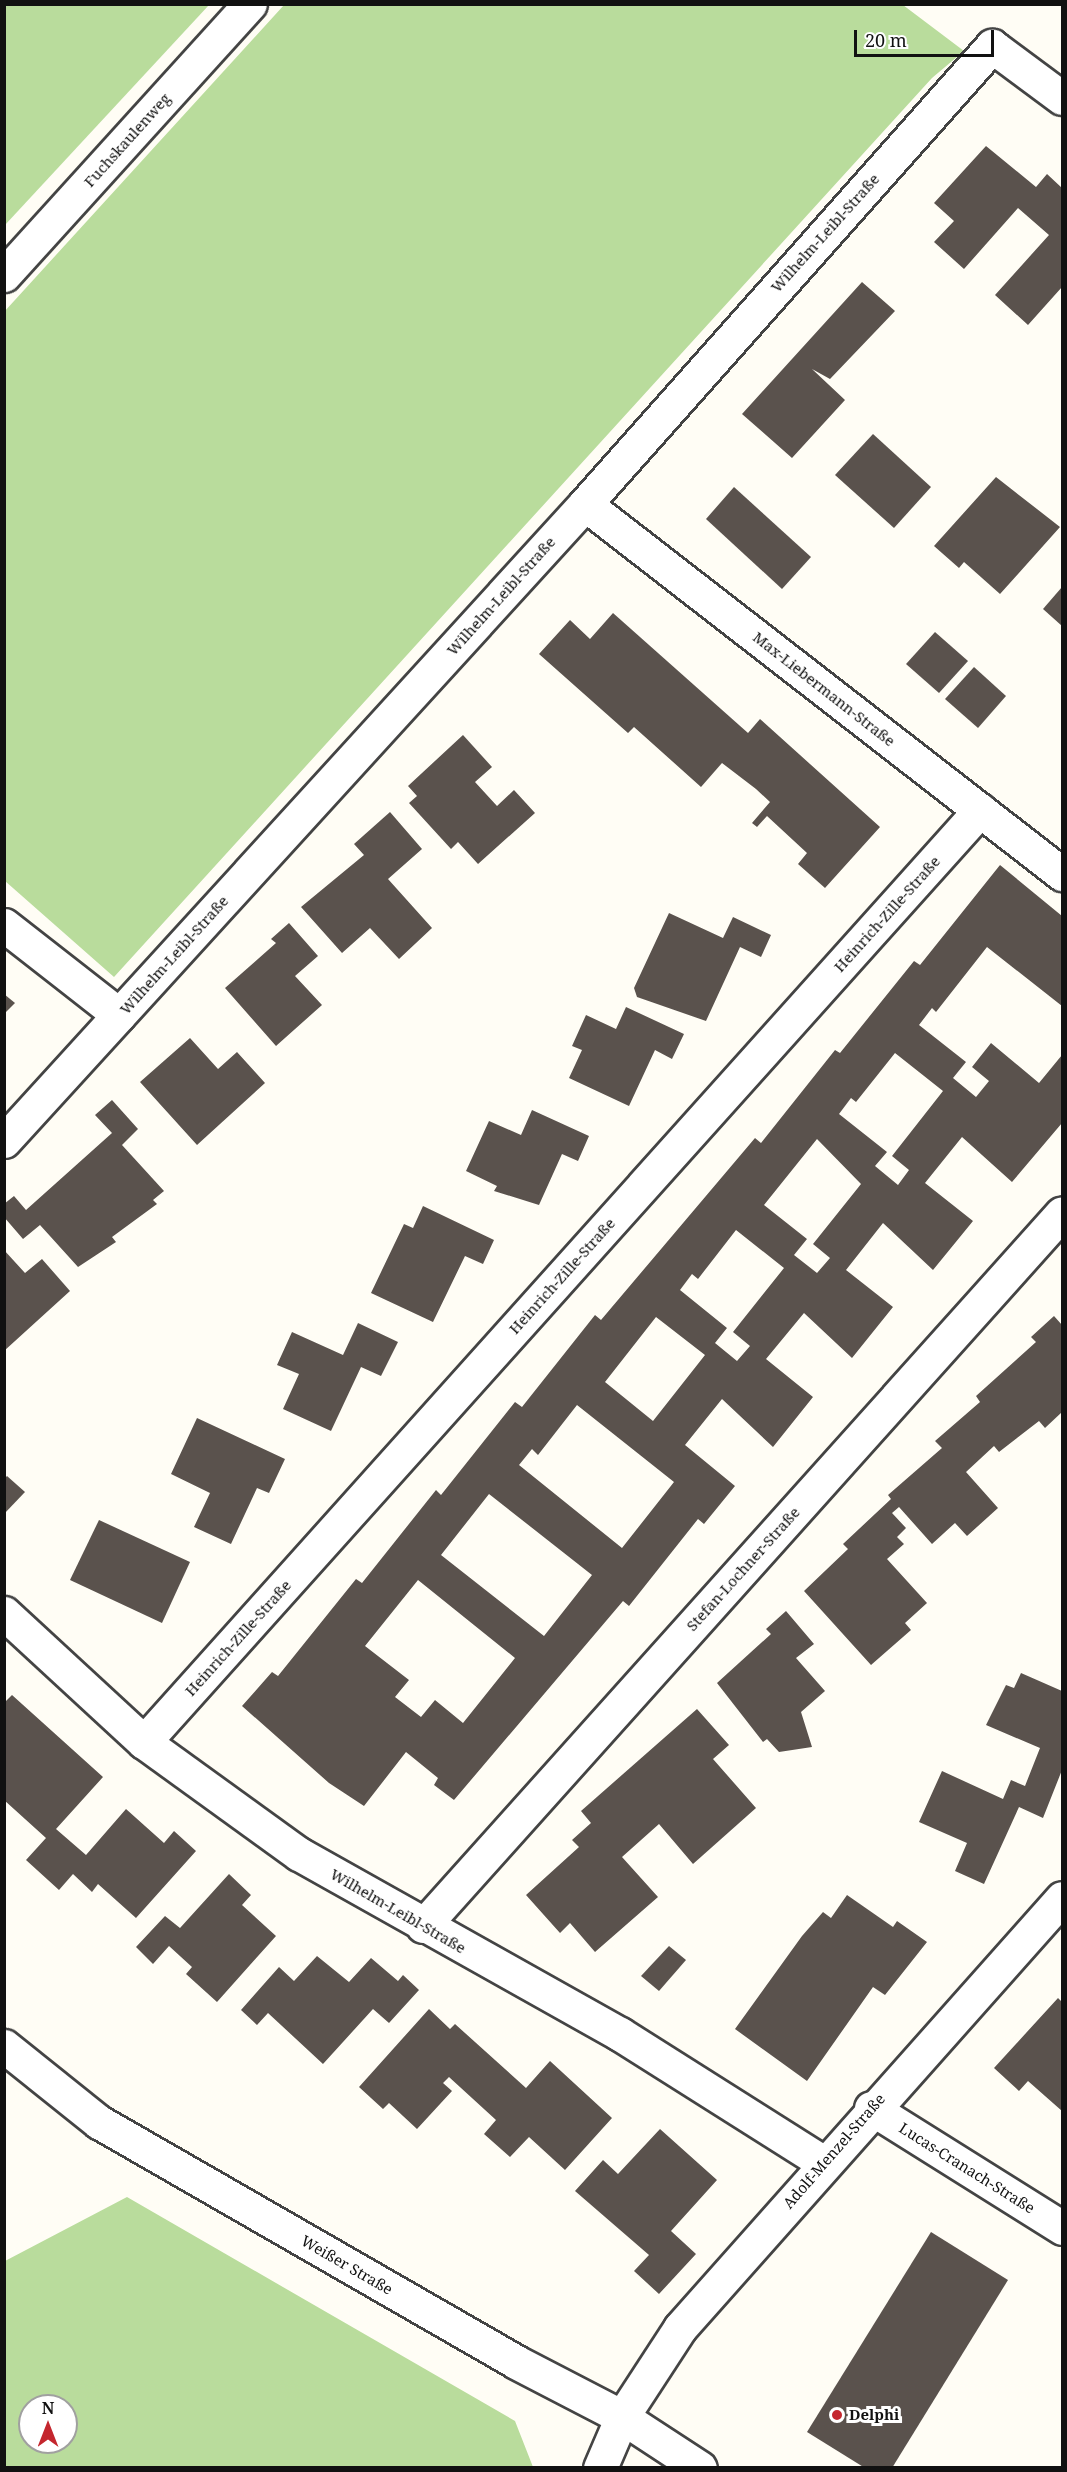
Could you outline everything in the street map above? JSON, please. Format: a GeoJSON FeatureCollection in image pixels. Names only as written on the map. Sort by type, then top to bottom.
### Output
{"type":"FeatureCollection","features":[{"type":"Feature","properties":{"kind":"street","name":"Fuchskaulenweg"},"geometry":{"type":"LineString","coordinates":[[4,275],[250,4]]}},
{"type":"Feature","properties":{"kind":"street","name":"Wilhelm-Leibl-Straße"},"geometry":{"type":"LineString","coordinates":[[4,1141],[585,504],[992,46],[1062,98]]}},
{"type":"Feature","properties":{"kind":"street","name":"Max-Liebermann-Straße"},"geometry":{"type":"LineString","coordinates":[[585,504],[1062,874]]}},
{"type":"Feature","properties":{"kind":"street","name":"Heinrich-Zille-Straße"},"geometry":{"type":"LineString","coordinates":[[144,1742],[980,810]]}},
{"type":"Feature","properties":{"kind":"street"},"geometry":{"type":"LineString","coordinates":[[4,925],[118,1016]]}},
{"type":"Feature","properties":{"kind":"street","name":"Stefan-Lochner-Straße"},"geometry":{"type":"LineString","coordinates":[[423,1926],[1062,1213]]}},
{"type":"Feature","properties":{"kind":"street","name":"Wilhelm-Leibl-Straße"},"geometry":{"type":"LineString","coordinates":[[4,1613],[144,1742],[299,1854],[701,2082],[824,2163]]}},
{"type":"Feature","properties":{"kind":"street","name":"Adolf-Menzel-Straße"},"geometry":{"type":"LineString","coordinates":[[600,2468],[622,2417],[680,2328],[871,2108],[1062,1898]]}},
{"type":"Feature","properties":{"kind":"street","name":"Weißer Straße"},"geometry":{"type":"LineString","coordinates":[[4,2046],[99,2122],[516,2362],[622,2417],[700,2468]]}},
{"type":"Feature","properties":{"kind":"street","name":"Lucas-Cranach-Straße"},"geometry":{"type":"LineString","coordinates":[[871,2108],[1062,2228]]}},
{"type":"Feature","properties":{"kind":"green space"},"geometry":{"type":"Polygon","coordinates":[[[4,5],[209,5],[5,225],[4,5]]]}},
{"type":"Feature","properties":{"kind":"green space"},"geometry":{"type":"Polygon","coordinates":[[[284,5],[903,5],[964,51],[932,78],[114,977],[5,881],[4,312],[284,5]]]}},
{"type":"Feature","properties":{"kind":"green space"},"geometry":{"type":"Polygon","coordinates":[[[127,2197],[515,2421],[533,2467],[5,2467],[5,2261],[127,2197]]]}},
{"type":"Feature","properties":{"kind":"building"},"geometry":{"type":"Polygon","coordinates":[[[986,146],[1036,187],[1047,174],[1062,188],[1062,287],[1028,325],[995,295],[1049,235],[1018,208],[964,269],[934,242],[954,221],[934,203],[986,146]]]}},
{"type":"Feature","properties":{"kind":"building"},"geometry":{"type":"Polygon","coordinates":[[[862,282],[895,311],[830,379],[812,369],[845,400],[792,458],[742,414],[862,282]]]}},
{"type":"Feature","properties":{"kind":"building"},"geometry":{"type":"Polygon","coordinates":[[[873,434],[931,487],[894,528],[835,475],[873,434]]]}},
{"type":"Feature","properties":{"kind":"building"},"geometry":{"type":"Polygon","coordinates":[[[996,477],[1060,527],[1000,594],[964,562],[959,568],[934,546],[996,477]]]}},
{"type":"Feature","properties":{"kind":"building"},"geometry":{"type":"Polygon","coordinates":[[[734,487],[811,557],[782,589],[706,519],[734,487]]]}},
{"type":"Feature","properties":{"kind":"building"},"geometry":{"type":"Polygon","coordinates":[[[1062,587],[1062,626],[1043,609],[1062,587]]]}},
{"type":"Feature","properties":{"kind":"building"},"geometry":{"type":"Polygon","coordinates":[[[613,613],[748,733],[760,719],[880,827],[825,888],[798,864],[807,853],[767,816],[757,827],[752,823],[770,802],[756,789],[722,763],[701,787],[634,727],[628,733],[539,654],[570,620],[590,639],[613,613]]]}},
{"type":"Feature","properties":{"kind":"building"},"geometry":{"type":"Polygon","coordinates":[[[935,632],[968,661],[939,693],[906,664],[935,632]]]}},
{"type":"Feature","properties":{"kind":"building"},"geometry":{"type":"Polygon","coordinates":[[[974,667],[1006,696],[978,728],[945,699],[974,667]]]}},
{"type":"Feature","properties":{"kind":"building"},"geometry":{"type":"Polygon","coordinates":[[[463,735],[492,767],[475,782],[497,806],[514,790],[535,813],[478,864],[458,842],[451,849],[409,803],[417,796],[408,786],[463,735]]]}},
{"type":"Feature","properties":{"kind":"building"},"geometry":{"type":"Polygon","coordinates":[[[390,812],[422,849],[388,879],[432,928],[399,959],[370,928],[342,953],[301,907],[364,855],[354,844],[390,812]]]}},
{"type":"Feature","properties":{"kind":"building"},"geometry":{"type":"Polygon","coordinates":[[[1000,865],[1062,916],[1062,1006],[987,947],[936,1012],[932,1008],[919,1025],[966,1062],[953,1078],[976,1097],[989,1081],[972,1067],[991,1043],[1039,1083],[1062,1055],[1062,1123],[1012,1182],[962,1137],[925,1183],[973,1221],[933,1270],[883,1223],[846,1270],[893,1307],[852,1358],[804,1313],[766,1359],[813,1397],[773,1447],[722,1399],[685,1445],[735,1486],[704,1524],[698,1519],[629,1606],[623,1601],[454,1800],[434,1785],[438,1778],[406,1752],[364,1806],[329,1783],[242,1706],[272,1672],[278,1676],[356,1579],[362,1583],[436,1490],[441,1495],[515,1402],[522,1407],[595,1315],[601,1320],[755,1138],[761,1143],[835,1050],[840,1053],[914,961],[920,965],[1000,865]],[[895,1053],[856,1102],[851,1098],[839,1114],[887,1152],[875,1166],[898,1185],[909,1170],[892,1156],[943,1091],[895,1053]],[[817,1139],[764,1205],[807,1239],[794,1255],[817,1273],[830,1258],[813,1244],[861,1184],[817,1139]],[[736,1230],[698,1279],[692,1274],[680,1290],[727,1328],[715,1343],[737,1361],[750,1346],[733,1332],[784,1268],[736,1230]],[[656,1317],[605,1382],[653,1421],[705,1355],[656,1317]],[[577,1405],[538,1455],[532,1449],[519,1465],[622,1548],[674,1482],[577,1405]],[[489,1494],[441,1555],[544,1636],[592,1575],[489,1494]],[[418,1580],[365,1646],[409,1680],[395,1697],[421,1717],[435,1700],[463,1723],[515,1658],[418,1580]]]}},
{"type":"Feature","properties":{"kind":"building"},"geometry":{"type":"Polygon","coordinates":[[[669,913],[723,938],[733,917],[771,935],[761,957],[740,947],[706,1021],[637,997],[634,988],[669,913]]]}},
{"type":"Feature","properties":{"kind":"building"},"geometry":{"type":"Polygon","coordinates":[[[289,923],[318,956],[295,976],[322,1005],[276,1046],[225,988],[276,943],[271,939],[289,923]]]}},
{"type":"Feature","properties":{"kind":"building"},"geometry":{"type":"Polygon","coordinates":[[[4,994],[15,1003],[4,1014],[4,994]]]}},
{"type":"Feature","properties":{"kind":"building"},"geometry":{"type":"Polygon","coordinates":[[[626,1007],[684,1034],[672,1059],[655,1050],[629,1106],[569,1078],[582,1050],[572,1046],[586,1015],[616,1029],[626,1007]]]}},
{"type":"Feature","properties":{"kind":"building"},"geometry":{"type":"Polygon","coordinates":[[[190,1038],[218,1069],[237,1052],[265,1083],[197,1145],[140,1082],[190,1038]]]}},
{"type":"Feature","properties":{"kind":"building"},"geometry":{"type":"Polygon","coordinates":[[[112,1100],[138,1129],[122,1145],[164,1191],[153,1200],[157,1204],[112,1237],[116,1242],[78,1267],[40,1225],[23,1239],[4,1217],[4,1204],[14,1196],[26,1210],[112,1133],[95,1115],[112,1100]]]}},
{"type":"Feature","properties":{"kind":"building"},"geometry":{"type":"Polygon","coordinates":[[[532,1110],[589,1136],[578,1161],[562,1154],[539,1205],[494,1191],[497,1186],[466,1171],[489,1121],[521,1135],[532,1110]]]}},
{"type":"Feature","properties":{"kind":"building"},"geometry":{"type":"Polygon","coordinates":[[[423,1206],[494,1240],[483,1264],[465,1256],[433,1322],[371,1293],[404,1224],[413,1228],[423,1206]]]}},
{"type":"Feature","properties":{"kind":"building"},"geometry":{"type":"Polygon","coordinates":[[[4,1250],[25,1273],[42,1259],[70,1291],[4,1351],[4,1250]]]}},
{"type":"Feature","properties":{"kind":"building"},"geometry":{"type":"Polygon","coordinates":[[[1054,1316],[1062,1325],[1062,1412],[1045,1428],[1039,1421],[999,1452],[994,1446],[966,1472],[998,1508],[967,1536],[955,1523],[932,1544],[899,1507],[892,1513],[906,1528],[897,1537],[904,1544],[887,1559],[927,1603],[905,1623],[911,1630],[871,1665],[804,1591],[848,1549],[843,1544],[891,1499],[888,1495],[942,1448],[935,1441],[980,1402],[976,1396],[1036,1342],[1031,1337],[1054,1316]]]}},
{"type":"Feature","properties":{"kind":"building"},"geometry":{"type":"Polygon","coordinates":[[[358,1323],[398,1342],[381,1376],[361,1367],[331,1431],[283,1409],[299,1374],[277,1365],[292,1332],[343,1355],[358,1323]]]}},
{"type":"Feature","properties":{"kind":"building"},"geometry":{"type":"Polygon","coordinates":[[[197,1418],[285,1459],[269,1493],[257,1488],[231,1544],[194,1527],[210,1493],[171,1474],[197,1418]]]}},
{"type":"Feature","properties":{"kind":"building"},"geometry":{"type":"Polygon","coordinates":[[[7,1476],[25,1492],[4,1514],[4,1479],[7,1476]]]}},
{"type":"Feature","properties":{"kind":"building"},"geometry":{"type":"Polygon","coordinates":[[[99,1520],[190,1562],[162,1623],[70,1580],[99,1520]]]}},
{"type":"Feature","properties":{"kind":"building"},"geometry":{"type":"Polygon","coordinates":[[[786,1611],[814,1644],[796,1658],[825,1691],[801,1712],[812,1747],[779,1752],[767,1739],[763,1742],[717,1683],[771,1634],[766,1629],[786,1611]]]}},
{"type":"Feature","properties":{"kind":"building"},"geometry":{"type":"Polygon","coordinates":[[[1021,1673],[1062,1691],[1062,1770],[1043,1818],[1019,1807],[984,1884],[955,1871],[967,1843],[919,1822],[942,1771],[1003,1799],[1011,1780],[1025,1786],[1040,1748],[986,1725],[1006,1685],[1014,1688],[1021,1673]]]}},
{"type":"Feature","properties":{"kind":"building"},"geometry":{"type":"Polygon","coordinates":[[[12,1695],[103,1777],[56,1829],[86,1855],[126,1809],[164,1843],[174,1831],[196,1851],[136,1918],[98,1884],[92,1892],[73,1874],[59,1890],[26,1860],[46,1838],[4,1800],[4,1703],[12,1695]]]}},
{"type":"Feature","properties":{"kind":"building"},"geometry":{"type":"Polygon","coordinates":[[[697,1709],[729,1745],[713,1759],[756,1808],[693,1864],[659,1824],[622,1857],[658,1897],[595,1952],[570,1923],[560,1933],[526,1895],[579,1847],[572,1840],[591,1823],[581,1811],[697,1709]]]}},
{"type":"Feature","properties":{"kind":"building"},"geometry":{"type":"Polygon","coordinates":[[[229,1874],[251,1895],[242,1905],[276,1936],[217,2002],[186,1974],[192,1967],[169,1946],[153,1964],[136,1947],[165,1916],[180,1928],[229,1874]]]}},
{"type":"Feature","properties":{"kind":"building"},"geometry":{"type":"Polygon","coordinates":[[[847,1895],[893,1927],[897,1921],[927,1942],[885,1995],[873,1987],[807,2081],[735,2029],[802,1936],[823,1912],[831,1918],[847,1895]]]}},
{"type":"Feature","properties":{"kind":"building"},"geometry":{"type":"Polygon","coordinates":[[[669,1946],[686,1960],[659,1991],[641,1976],[669,1946]]]}},
{"type":"Feature","properties":{"kind":"building"},"geometry":{"type":"Polygon","coordinates":[[[317,1956],[349,1982],[371,1958],[398,1981],[403,1975],[419,1990],[389,2023],[373,2009],[323,2064],[268,2013],[257,2025],[241,2010],[279,1967],[294,1981],[317,1956]]]}},
{"type":"Feature","properties":{"kind":"building"},"geometry":{"type":"Polygon","coordinates":[[[1058,1998],[1062,2002],[1062,2111],[1028,2081],[1019,2091],[994,2068],[1058,1998]]]}},
{"type":"Feature","properties":{"kind":"building"},"geometry":{"type":"Polygon","coordinates":[[[429,2009],[450,2029],[455,2024],[526,2088],[550,2061],[612,2118],[565,2170],[529,2137],[510,2157],[484,2134],[496,2120],[449,2077],[443,2083],[452,2091],[417,2129],[389,2103],[383,2109],[359,2087],[429,2009]]]}},
{"type":"Feature","properties":{"kind":"building"},"geometry":{"type":"Polygon","coordinates":[[[660,2129],[717,2180],[671,2231],[696,2254],[659,2294],[634,2271],[649,2255],[575,2191],[603,2160],[618,2174],[660,2129]]]}},
{"type":"Feature","properties":{"kind":"building"},"geometry":{"type":"Polygon","coordinates":[[[931,2232],[1008,2280],[892,2468],[865,2468],[807,2432],[931,2232]]]}},
{"type":"Feature","properties":{"kind":"place","name":"Delphi"},"geometry":{"type":"Point","coordinates":[837,2415]}}]}
